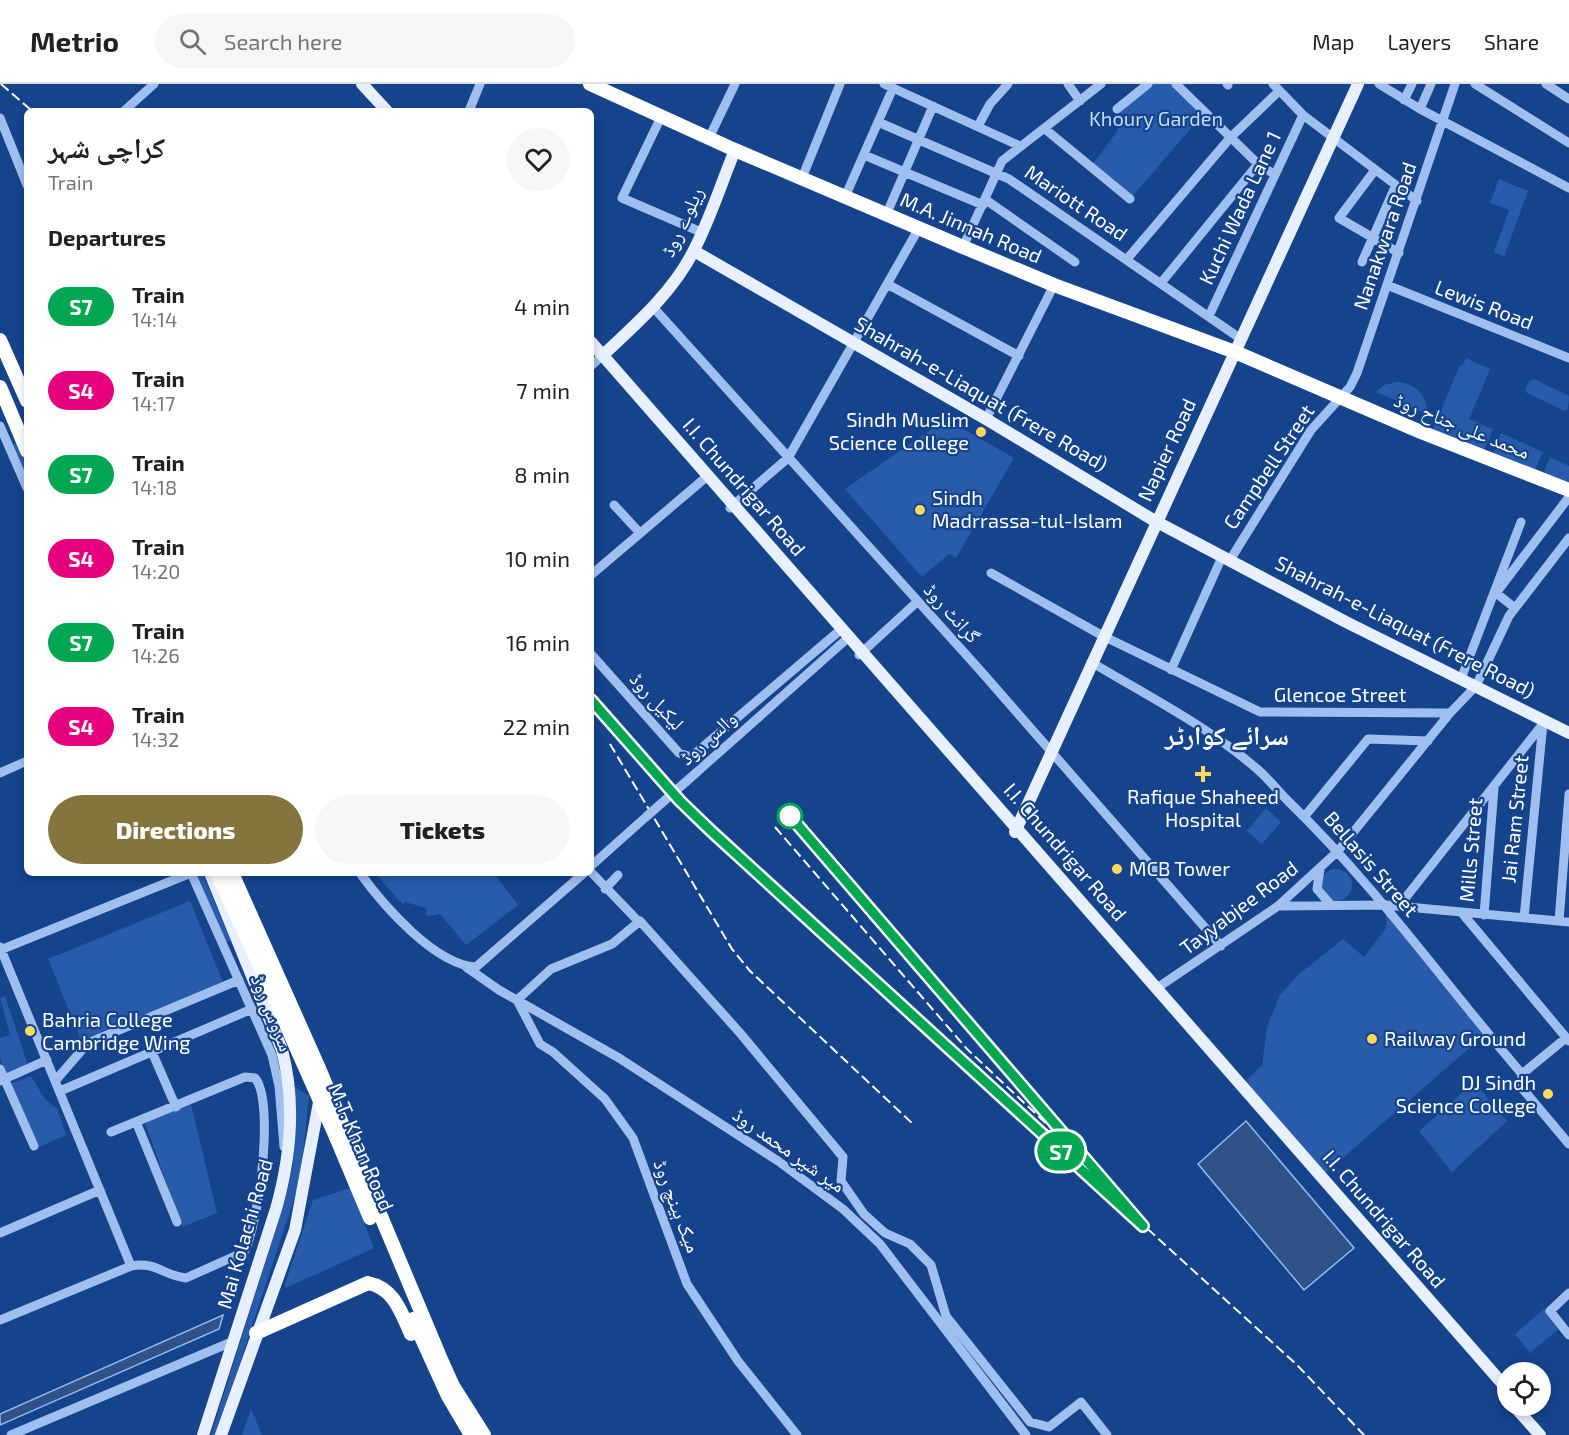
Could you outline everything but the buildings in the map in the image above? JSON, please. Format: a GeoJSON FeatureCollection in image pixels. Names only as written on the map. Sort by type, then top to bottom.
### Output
{"type":"FeatureCollection","features":[{"type":"Feature","properties":{"kind":"highway","name":"M.A. Jinnah Road"},"geometry":{"type":"LineString","coordinates":[[590,84],[735,150],[1054,285],[1234,352],[1342,396]]}},
{"type":"Feature","properties":{"kind":"highway"},"geometry":{"type":"LineString","coordinates":[[0,340],[24,394]]}},
{"type":"Feature","properties":{"kind":"highway"},"geometry":{"type":"LineString","coordinates":[[0,387],[24,444]]}},
{"type":"Feature","properties":{"kind":"highway","name":"محمد علی جناح روڈ"},"geometry":{"type":"LineString","coordinates":[[1342,396],[1421,432],[1569,490]]}},
{"type":"Feature","properties":{"kind":"highway","name":"M.T. Khan Road"},"geometry":{"type":"LineString","coordinates":[[218,876],[395,1265],[453,1386],[484,1435]]}},
{"type":"Feature","properties":{"kind":"highway","name":"M.T. Khan Road"},"geometry":{"type":"LineString","coordinates":[[233,876],[318,1066],[380,1219],[429,1357],[471,1435]]}},
{"type":"Feature","properties":{"kind":"highway"},"geometry":{"type":"LineString","coordinates":[[256,1333],[368,1283],[385,1288],[392,1296],[414,1340],[429,1357]]}},
{"type":"Feature","properties":{"kind":"main road"},"geometry":{"type":"LineString","coordinates":[[356,84],[377,108]]}},
{"type":"Feature","properties":{"kind":"main road"},"geometry":{"type":"LineString","coordinates":[[363,84],[384,108]]}},
{"type":"Feature","properties":{"kind":"main road","name":"Napier Road"},"geometry":{"type":"LineString","coordinates":[[1016,830],[1155,521],[1358,84]]}},
{"type":"Feature","properties":{"kind":"main road","name":"ریلوے روڈ"},"geometry":{"type":"LineString","coordinates":[[596,358],[653,307],[667,291],[694,251],[735,150]]}},
{"type":"Feature","properties":{"kind":"main road","name":"Shahrah-e-Liaquat (Frere Road)"},"geometry":{"type":"LineString","coordinates":[[694,251],[986,418],[1155,521],[1569,733]]}},
{"type":"Feature","properties":{"kind":"main road","name":"I.I. Chundrigar Road"},"geometry":{"type":"LineString","coordinates":[[596,358],[731,506]]}},
{"type":"Feature","properties":{"kind":"main road","name":"I.I. Chundrigar Road"},"geometry":{"type":"LineString","coordinates":[[596,358],[861,653],[1497,1385]]}},
{"type":"Feature","properties":{"kind":"main road","name":"I.I. Chundrigar Road"},"geometry":{"type":"LineString","coordinates":[[1016,830],[1497,1376]]}},
{"type":"Feature","properties":{"kind":"main road","name":"Mai Kolachi Road"},"geometry":{"type":"LineString","coordinates":[[202,1435],[286,1175],[290,1135],[289,1078],[282,1050],[233,951],[211,876]]}},
{"type":"Feature","properties":{"kind":"main road","name":"Mai Kolachi Road"},"geometry":{"type":"LineString","coordinates":[[221,1435],[295,1230],[322,1087],[318,1066]]}},
{"type":"Feature","properties":{"kind":"main road"},"geometry":{"type":"LineString","coordinates":[[1523,1416],[1540,1435]]}},
{"type":"Feature","properties":{"kind":"main road"},"geometry":{"type":"LineString","coordinates":[[1531,1416],[1548,1435]]}},
{"type":"Feature","properties":{"kind":"street"},"geometry":{"type":"LineString","coordinates":[[127,108],[154,84]]}},
{"type":"Feature","properties":{"kind":"street"},"geometry":{"type":"LineString","coordinates":[[470,108],[480,84]]}},
{"type":"Feature","properties":{"kind":"street"},"geometry":{"type":"LineString","coordinates":[[709,138],[735,84]]}},
{"type":"Feature","properties":{"kind":"street"},"geometry":{"type":"LineString","coordinates":[[802,178],[840,84]]}},
{"type":"Feature","properties":{"kind":"street"},"geometry":{"type":"LineString","coordinates":[[978,126],[990,104],[1008,84]]}},
{"type":"Feature","properties":{"kind":"street"},"geometry":{"type":"LineString","coordinates":[[1068,84],[1080,101]]}},
{"type":"Feature","properties":{"kind":"street"},"geometry":{"type":"LineString","coordinates":[[963,247],[985,203],[1002,161],[1101,84]]}},
{"type":"Feature","properties":{"kind":"street"},"geometry":{"type":"LineString","coordinates":[[1117,109],[1148,84]]}},
{"type":"Feature","properties":{"kind":"street"},"geometry":{"type":"LineString","coordinates":[[1176,84],[1258,164],[1274,174]]}},
{"type":"Feature","properties":{"kind":"street"},"geometry":{"type":"LineString","coordinates":[[1379,84],[1443,122],[1569,188]]}},
{"type":"Feature","properties":{"kind":"street"},"geometry":{"type":"LineString","coordinates":[[1404,100],[1412,84]]}},
{"type":"Feature","properties":{"kind":"street"},"geometry":{"type":"LineString","coordinates":[[1420,109],[1431,84]]}},
{"type":"Feature","properties":{"kind":"street","name":"Nanakwara Road"},"geometry":{"type":"LineString","coordinates":[[1342,396],[1357,373],[1455,84]]}},
{"type":"Feature","properties":{"kind":"street"},"geometry":{"type":"LineString","coordinates":[[1475,84],[1569,143]]}},
{"type":"Feature","properties":{"kind":"street"},"geometry":{"type":"LineString","coordinates":[[1546,84],[1569,99]]}},
{"type":"Feature","properties":{"kind":"street"},"geometry":{"type":"LineString","coordinates":[[845,197],[878,122],[889,86],[1020,146]]}},
{"type":"Feature","properties":{"kind":"street"},"geometry":{"type":"LineString","coordinates":[[1127,260],[1230,138],[1276,88],[1303,115],[1395,187],[1417,201]]}},
{"type":"Feature","properties":{"kind":"street"},"geometry":{"type":"LineString","coordinates":[[887,213],[933,106]]}},
{"type":"Feature","properties":{"kind":"street","name":"Kuchi Wada Lane 1"},"geometry":{"type":"LineString","coordinates":[[1209,316],[1303,115]]}},
{"type":"Feature","properties":{"kind":"street"},"geometry":{"type":"LineString","coordinates":[[661,117],[622,198],[701,232]]}},
{"type":"Feature","properties":{"kind":"street"},"geometry":{"type":"LineString","coordinates":[[0,118],[24,178]]}},
{"type":"Feature","properties":{"kind":"street","name":"Mariott Road"},"geometry":{"type":"LineString","coordinates":[[878,122],[997,173],[1241,339]]}},
{"type":"Feature","properties":{"kind":"street"},"geometry":{"type":"LineString","coordinates":[[1044,129],[1130,199]]}},
{"type":"Feature","properties":{"kind":"street"},"geometry":{"type":"LineString","coordinates":[[864,155],[985,203],[1075,262]]}},
{"type":"Feature","properties":{"kind":"street"},"geometry":{"type":"LineString","coordinates":[[1161,283],[1258,164]]}},
{"type":"Feature","properties":{"kind":"street"},"geometry":{"type":"LineString","coordinates":[[1375,170],[1339,218],[1399,253]]}},
{"type":"Feature","properties":{"kind":"street"},"geometry":{"type":"LineString","coordinates":[[1362,262],[1395,187]]}},
{"type":"Feature","properties":{"kind":"street"},"geometry":{"type":"LineString","coordinates":[[731,506],[788,458],[920,228]]}},
{"type":"Feature","properties":{"kind":"street"},"geometry":{"type":"LineString","coordinates":[[889,285],[1019,356]]}},
{"type":"Feature","properties":{"kind":"street"},"geometry":{"type":"LineString","coordinates":[[986,418],[1054,285]]}},
{"type":"Feature","properties":{"kind":"street","name":"Lewis Road"},"geometry":{"type":"LineString","coordinates":[[1387,285],[1569,358]]}},
{"type":"Feature","properties":{"kind":"street","name":"گرانٹ روڈ"},"geometry":{"type":"LineString","coordinates":[[653,307],[1051,751],[1221,946]]}},
{"type":"Feature","properties":{"kind":"street","name":"Campbell Street"},"geometry":{"type":"LineString","coordinates":[[1171,670],[1226,558],[1311,430],[1342,396]]}},
{"type":"Feature","properties":{"kind":"street"},"geometry":{"type":"LineString","coordinates":[[0,426],[24,481]]}},
{"type":"Feature","properties":{"kind":"street"},"geometry":{"type":"LineString","coordinates":[[7,441],[21,437]]}},
{"type":"Feature","properties":{"kind":"street"},"geometry":{"type":"LineString","coordinates":[[594,572],[704,479]]}},
{"type":"Feature","properties":{"kind":"street"},"geometry":{"type":"LineString","coordinates":[[1496,593],[1569,496]]}},
{"type":"Feature","properties":{"kind":"street"},"geometry":{"type":"LineString","coordinates":[[614,505],[640,533]]}},
{"type":"Feature","properties":{"kind":"street"},"geometry":{"type":"LineString","coordinates":[[1461,679],[1496,593],[1521,522]]}},
{"type":"Feature","properties":{"kind":"street"},"geometry":{"type":"LineString","coordinates":[[1476,686],[1495,641],[1515,608],[1569,538]]}},
{"type":"Feature","properties":{"kind":"street","name":"Glencoe Street"},"geometry":{"type":"LineString","coordinates":[[991,573],[1103,636],[1260,712],[1450,713]]}},
{"type":"Feature","properties":{"kind":"street"},"geometry":{"type":"LineString","coordinates":[[1496,593],[1515,608]]}},
{"type":"Feature","properties":{"kind":"street"},"geometry":{"type":"LineString","coordinates":[[861,653],[917,602]]}},
{"type":"Feature","properties":{"kind":"street","name":"والس روڈ"},"geometry":{"type":"LineString","coordinates":[[594,863],[833,651],[845,636]]}},
{"type":"Feature","properties":{"kind":"street","name":"لیکیل روڈ"},"geometry":{"type":"LineString","coordinates":[[594,657],[679,753],[688,757],[695,755],[845,636]]}},
{"type":"Feature","properties":{"kind":"street","name":"Bellasis Street"},"geometry":{"type":"LineString","coordinates":[[1091,662],[1225,744],[1258,769],[1305,816],[1386,905],[1463,1004],[1522,1074],[1521,1087],[1569,1144]]}},
{"type":"Feature","properties":{"kind":"street","name":"Tayyabjee Road"},"geometry":{"type":"LineString","coordinates":[[1157,988],[1278,906],[1338,851],[1450,713],[1476,686]]}},
{"type":"Feature","properties":{"kind":"street"},"geometry":{"type":"LineString","coordinates":[[1399,906],[1494,788],[1544,721]]}},
{"type":"Feature","properties":{"kind":"street","name":"Jai Ram Street"},"geometry":{"type":"LineString","coordinates":[[1524,918],[1544,721]]}},
{"type":"Feature","properties":{"kind":"street"},"geometry":{"type":"LineString","coordinates":[[1305,816],[1368,739],[1428,741]]}},
{"type":"Feature","properties":{"kind":"street"},"geometry":{"type":"LineString","coordinates":[[0,773],[24,762]]}},
{"type":"Feature","properties":{"kind":"street","name":"Mills Street"},"geometry":{"type":"LineString","coordinates":[[1484,915],[1494,788]]}},
{"type":"Feature","properties":{"kind":"street"},"geometry":{"type":"LineString","coordinates":[[1558,921],[1569,794]]}},
{"type":"Feature","properties":{"kind":"street"},"geometry":{"type":"LineString","coordinates":[[1320,868],[1317,889],[1331,905]]}},
{"type":"Feature","properties":{"kind":"street"},"geometry":{"type":"LineString","coordinates":[[605,889],[618,875]]}},
{"type":"Feature","properties":{"kind":"street"},"geometry":{"type":"LineString","coordinates":[[131,1266],[0,949],[183,876]]}},
{"type":"Feature","properties":{"kind":"street","name":"سروس روڈ"},"geometry":{"type":"LineString","coordinates":[[193,876],[233,951],[239,980],[272,1055],[279,1086],[286,1175]]}},
{"type":"Feature","properties":{"kind":"street","name":"میر شیر محمد روڈ"},"geometry":{"type":"LineString","coordinates":[[362,876],[393,914],[439,953],[471,967],[517,1000],[619,1058],[778,1161],[843,1209],[880,1244],[1026,1435]]}},
{"type":"Feature","properties":{"kind":"street"},"geometry":{"type":"LineString","coordinates":[[471,967],[580,876]]}},
{"type":"Feature","properties":{"kind":"street"},"geometry":{"type":"LineString","coordinates":[[594,876],[740,1033],[843,1157],[841,1181],[864,1214],[885,1233],[910,1244],[931,1264],[946,1316],[1030,1422],[1049,1427],[1081,1402],[1107,1435]]}},
{"type":"Feature","properties":{"kind":"street"},"geometry":{"type":"LineString","coordinates":[[1278,906],[1386,905],[1569,922]]}},
{"type":"Feature","properties":{"kind":"street"},"geometry":{"type":"LineString","coordinates":[[1462,913],[1568,1040],[1522,1074]]}},
{"type":"Feature","properties":{"kind":"street"},"geometry":{"type":"LineString","coordinates":[[517,1000],[551,969],[612,944],[639,922]]}},
{"type":"Feature","properties":{"kind":"street"},"geometry":{"type":"LineString","coordinates":[[55,1081],[73,1057],[88,1043],[239,980]]}},
{"type":"Feature","properties":{"kind":"street","name":"میک ہینچ روڈ"},"geometry":{"type":"LineString","coordinates":[[517,1000],[540,1044],[554,1052],[605,1099],[633,1138],[687,1284],[738,1361],[797,1435]]}},
{"type":"Feature","properties":{"kind":"street"},"geometry":{"type":"LineString","coordinates":[[60,1091],[252,1010]]}},
{"type":"Feature","properties":{"kind":"street"},"geometry":{"type":"LineString","coordinates":[[152,1052],[176,1107]]}},
{"type":"Feature","properties":{"kind":"street"},"geometry":{"type":"LineString","coordinates":[[2,1080],[47,1060]]}},
{"type":"Feature","properties":{"kind":"street"},"geometry":{"type":"LineString","coordinates":[[0,1069],[2,1080],[34,1146]]}},
{"type":"Feature","properties":{"kind":"street"},"geometry":{"type":"LineString","coordinates":[[0,1309],[2,1319],[131,1266],[152,1265],[177,1277],[186,1278],[243,1252],[253,1224],[263,1165],[263,1091],[255,1078],[245,1077],[136,1124],[111,1132]]}},
{"type":"Feature","properties":{"kind":"street"},"geometry":{"type":"LineString","coordinates":[[136,1124],[177,1222]]}},
{"type":"Feature","properties":{"kind":"street"},"geometry":{"type":"LineString","coordinates":[[0,1233],[100,1190]]}},
{"type":"Feature","properties":{"kind":"street"},"geometry":{"type":"LineString","coordinates":[[1569,1293],[1550,1311],[1569,1335]]}},
{"type":"Feature","properties":{"kind":"street"},"geometry":{"type":"LineString","coordinates":[[11,1435],[234,1341]]}},
{"type":"Feature","properties":{"kind":"green space","name":"Khoury Garden"},"geometry":{"type":"Polygon","coordinates":[[[1148,84],[1176,84],[1205,112],[1130,199],[1091,167],[1118,130],[1114,124],[1123,116],[1117,109],[1148,84]]]}},
{"type":"Feature","properties":{"kind":"green space"},"geometry":{"type":"Polygon","coordinates":[[[1499,179],[1528,191],[1504,257],[1494,252],[1509,210],[1490,203],[1499,179]]]}},
{"type":"Feature","properties":{"kind":"green space"},"geometry":{"type":"Polygon","coordinates":[[[1466,358],[1490,369],[1469,419],[1493,429],[1482,456],[1430,436],[1460,365],[1462,366],[1466,358]]]}},
{"type":"Feature","properties":{"kind":"green space"},"geometry":{"type":"Polygon","coordinates":[[[1534,379],[1569,396],[1568,409],[1565,411],[1527,393],[1525,390],[1530,380],[1534,379]]]}},
{"type":"Feature","properties":{"kind":"green space"},"geometry":{"type":"Polygon","coordinates":[[[1397,382],[1419,391],[1425,401],[1427,414],[1376,392],[1384,385],[1397,382]]]}},
{"type":"Feature","properties":{"kind":"green space"},"geometry":{"type":"Polygon","coordinates":[[[946,419],[1014,458],[956,558],[949,554],[922,577],[845,489],[946,419]]]}},
{"type":"Feature","properties":{"kind":"green space"},"geometry":{"type":"Polygon","coordinates":[[[1501,433],[1543,452],[1532,476],[1491,460],[1501,433]]]}},
{"type":"Feature","properties":{"kind":"green space"},"geometry":{"type":"Polygon","coordinates":[[[17,442],[24,456],[24,472],[12,446],[17,442]]]}},
{"type":"Feature","properties":{"kind":"green space"},"geometry":{"type":"Polygon","coordinates":[[[1550,457],[1569,466],[1569,490],[1541,479],[1550,457]]]}},
{"type":"Feature","properties":{"kind":"green space"},"geometry":{"type":"Polygon","coordinates":[[[1266,808],[1281,822],[1262,844],[1247,831],[1266,808]]]}},
{"type":"Feature","properties":{"kind":"green space"},"geometry":{"type":"Polygon","coordinates":[[[1336,869],[1347,874],[1352,885],[1347,896],[1336,901],[1325,896],[1320,885],[1325,874],[1336,869]]]}},
{"type":"Feature","properties":{"kind":"green space"},"geometry":{"type":"Polygon","coordinates":[[[197,876],[203,876],[231,941],[225,942],[197,876]]]}},
{"type":"Feature","properties":{"kind":"green space"},"geometry":{"type":"Polygon","coordinates":[[[378,876],[496,876],[518,905],[466,945],[440,914],[427,916],[426,908],[405,902],[403,905],[378,876]]]}},
{"type":"Feature","properties":{"kind":"green space"},"geometry":{"type":"Polygon","coordinates":[[[190,901],[223,982],[81,1040],[48,959],[190,901]]]}},
{"type":"Feature","properties":{"kind":"green space","name":"Railway Ground"},"geometry":{"type":"Polygon","coordinates":[[[1386,905],[1487,1033],[1324,1174],[1242,1085],[1262,1065],[1267,1027],[1280,995],[1299,974],[1343,939],[1364,957],[1386,928],[1386,905]]]}},
{"type":"Feature","properties":{"kind":"green space"},"geometry":{"type":"Polygon","coordinates":[[[5,996],[27,1062],[25,1066],[6,1073],[0,1059],[0,1038],[10,1035],[0,998],[5,996]]]}},
{"type":"Feature","properties":{"kind":"green space"},"geometry":{"type":"Polygon","coordinates":[[[31,1076],[44,1098],[57,1109],[66,1135],[35,1149],[11,1084],[31,1076]]]}},
{"type":"Feature","properties":{"kind":"green space"},"geometry":{"type":"Polygon","coordinates":[[[1474,1082],[1507,1121],[1452,1172],[1419,1131],[1474,1082]]]}},
{"type":"Feature","properties":{"kind":"green space"},"geometry":{"type":"Polygon","coordinates":[[[294,1086],[309,1096],[300,1181],[216,1435],[211,1435],[286,1197],[293,1165],[294,1086]]]}},
{"type":"Feature","properties":{"kind":"green space"},"geometry":{"type":"Polygon","coordinates":[[[191,1104],[217,1213],[182,1227],[145,1123],[191,1104]]]}},
{"type":"Feature","properties":{"kind":"green space"},"geometry":{"type":"Polygon","coordinates":[[[350,1188],[374,1248],[286,1288],[285,1284],[313,1200],[350,1188]]]}},
{"type":"Feature","properties":{"kind":"green space"},"geometry":{"type":"Polygon","coordinates":[[[1544,1309],[1560,1328],[1530,1353],[1515,1334],[1544,1309]]]}},
{"type":"Feature","properties":{"kind":"green space"},"geometry":{"type":"Polygon","coordinates":[[[251,1409],[262,1435],[242,1435],[251,1409]]]}},
{"type":"Feature","properties":{"kind":"shaded area"},"geometry":{"type":"Polygon","coordinates":[[[1246,1121],[1354,1248],[1304,1290],[1198,1164],[1246,1121]]]}},
{"type":"Feature","properties":{"kind":"shaded area"},"geometry":{"type":"Polygon","coordinates":[[[223,1315],[219,1329],[0,1425],[0,1414],[223,1315]]]}},
{"type":"Feature","properties":{"kind":"railway"},"geometry":{"type":"LineString","coordinates":[[1,84],[29,108]]}},
{"type":"Feature","properties":{"kind":"railway"},"geometry":{"type":"LineString","coordinates":[[594,703],[680,801],[710,830],[1297,1365],[1364,1435]]}},
{"type":"Feature","properties":{"kind":"railway"},"geometry":{"type":"LineString","coordinates":[[610,744],[732,949],[750,971],[914,1125]]}},
{"type":"Feature","properties":{"kind":"railway"},"geometry":{"type":"LineString","coordinates":[[790,816],[1049,1116]]}},
{"type":"Feature","properties":{"kind":"railway"},"geometry":{"type":"LineString","coordinates":[[775,827],[967,1049],[1069,1148]]}},
{"type":"Feature","properties":{"kind":"railway"},"geometry":{"type":"LineString","coordinates":[[1066,1137],[1106,1182]]}},
{"type":"Feature","properties":{"kind":"train","name":"S7"},"geometry":{"type":"LineString","coordinates":[[594,703],[680,801],[710,830],[1143,1226],[790,816]]}},
{"type":"Feature","properties":{"kind":"place","name":"Sindh Muslim Science College"},"geometry":{"type":"Point","coordinates":[981,432]}},
{"type":"Feature","properties":{"kind":"place","name":"Sindh Madrrassa-tul-Islam"},"geometry":{"type":"Point","coordinates":[920,510]}},
{"type":"Feature","properties":{"kind":"place","name":"Rafique Shaheed Hospital"},"geometry":{"type":"Point","coordinates":[1203,774]}},
{"type":"Feature","properties":{"kind":"place","name":"MCB Tower"},"geometry":{"type":"Point","coordinates":[1117,869]}},
{"type":"Feature","properties":{"kind":"place","name":"Bahria College Cambridge Wing"},"geometry":{"type":"Point","coordinates":[30,1031]}},
{"type":"Feature","properties":{"kind":"place","name":"Railway Ground"},"geometry":{"type":"Point","coordinates":[1372,1039]}},
{"type":"Feature","properties":{"kind":"place","name":"DJ Sindh Science College"},"geometry":{"type":"Point","coordinates":[1548,1094]}},
{"type":"Feature","properties":{"kind":"district","name":"سرائے کوارٹر"},"geometry":{"type":"Point","coordinates":[1227,736]}}]}
